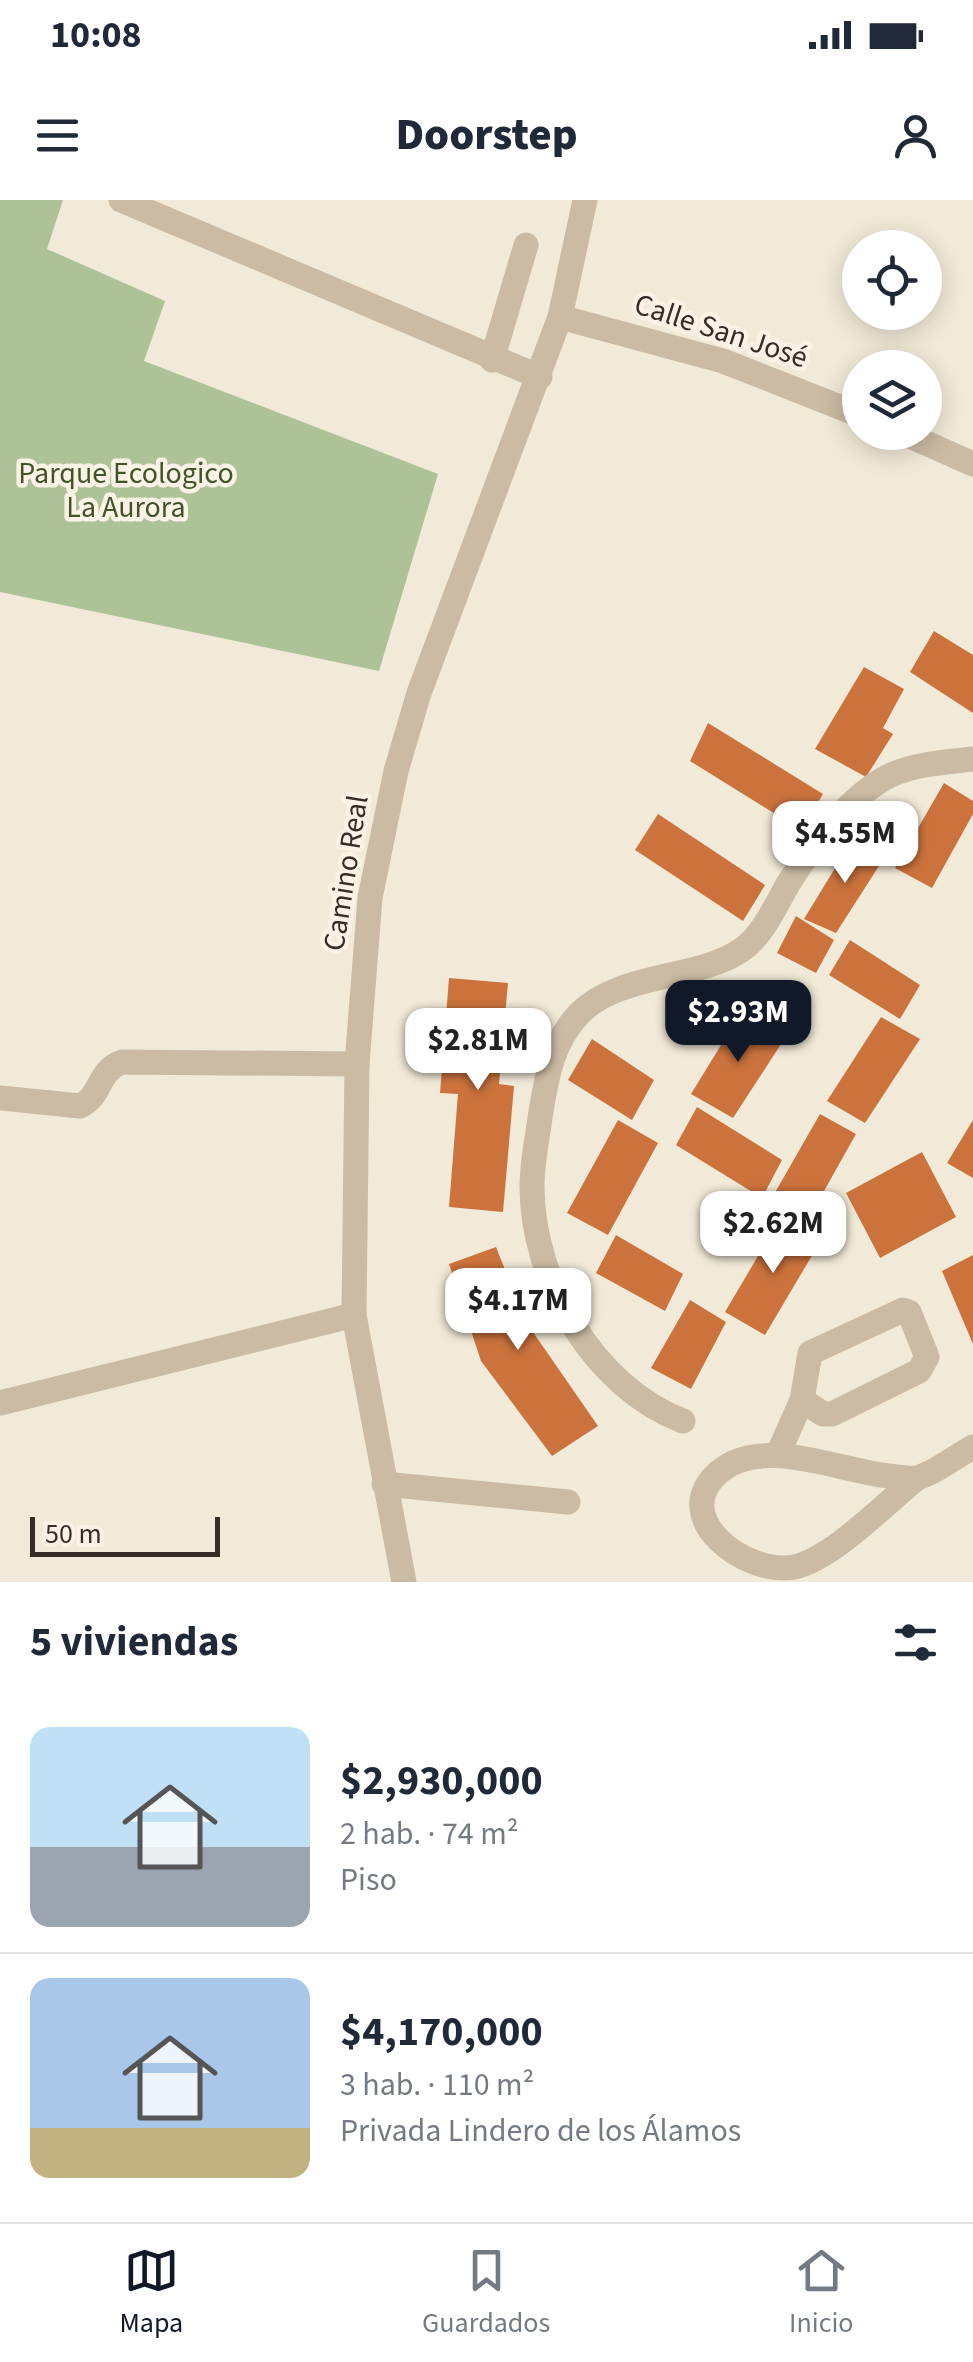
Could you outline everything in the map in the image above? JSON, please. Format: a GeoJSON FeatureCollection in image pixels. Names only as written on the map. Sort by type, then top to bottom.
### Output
{"type":"FeatureCollection","features":[{"type":"Feature","properties":{"kind":"street"},"geometry":{"type":"LineString","coordinates":[[120,200],[540,377]]}},
{"type":"Feature","properties":{"kind":"street","name":"Camino Real"},"geometry":{"type":"LineString","coordinates":[[404,1582],[354,1315],[357,1064],[370,898],[396,771],[418,693],[540,377],[560,317],[585,200]]}},
{"type":"Feature","properties":{"kind":"street"},"geometry":{"type":"LineString","coordinates":[[492,360],[526,245]]}},
{"type":"Feature","properties":{"kind":"street","name":"Calle San José"},"geometry":{"type":"LineString","coordinates":[[560,317],[723,361],[842,408]]}},
{"type":"Feature","properties":{"kind":"street"},"geometry":{"type":"LineString","coordinates":[[942,450],[973,464]]}},
{"type":"Feature","properties":{"kind":"street"},"geometry":{"type":"LineString","coordinates":[[683,1421],[656,1411],[610,1376],[580,1335],[553,1281],[538,1234],[532,1186],[548,1072],[562,1034],[596,998],[739,952],[761,930],[809,851],[850,807],[891,775],[939,762],[973,759]]}},
{"type":"Feature","properties":{"kind":"street"},"geometry":{"type":"LineString","coordinates":[[0,1098],[80,1106],[94,1095],[103,1073],[122,1062],[357,1064]]}},
{"type":"Feature","properties":{"kind":"street"},"geometry":{"type":"LineString","coordinates":[[778,1454],[802,1400],[810,1352],[902,1310],[909,1312],[927,1357],[924,1368],[832,1414],[824,1414],[802,1400]]}},
{"type":"Feature","properties":{"kind":"street"},"geometry":{"type":"LineString","coordinates":[[0,1403],[354,1315]]}},
{"type":"Feature","properties":{"kind":"street"},"geometry":{"type":"LineString","coordinates":[[917,1478],[846,1470],[778,1454],[757,1455],[721,1470],[704,1498],[704,1515],[720,1544],[762,1567],[791,1567],[815,1560],[917,1478],[973,1447]]}},
{"type":"Feature","properties":{"kind":"street"},"geometry":{"type":"LineString","coordinates":[[384,1484],[568,1502]]}},
{"type":"Feature","properties":{"kind":"green space","name":"Parque Ecologico La Aurora"},"geometry":{"type":"Polygon","coordinates":[[[0,200],[63,200],[47,249],[165,301],[144,361],[438,474],[379,671],[0,592],[0,200]]]}},
{"type":"Feature","properties":{"kind":"building"},"geometry":{"type":"Polygon","coordinates":[[[934,631],[973,655],[973,713],[910,672],[934,631]]]}},
{"type":"Feature","properties":{"kind":"building"},"geometry":{"type":"Polygon","coordinates":[[[864,667],[904,689],[883,728],[893,734],[866,777],[815,749],[864,667]]]}},
{"type":"Feature","properties":{"kind":"building"},"geometry":{"type":"Polygon","coordinates":[[[708,723],[823,794],[801,830],[690,761],[708,723]]]}},
{"type":"Feature","properties":{"kind":"building"},"geometry":{"type":"Polygon","coordinates":[[[944,783],[973,801],[973,814],[932,888],[895,868],[944,783]]]}},
{"type":"Feature","properties":{"kind":"building"},"geometry":{"type":"Polygon","coordinates":[[[658,814],[765,885],[743,921],[635,850],[658,814]]]}},
{"type":"Feature","properties":{"kind":"building"},"geometry":{"type":"Polygon","coordinates":[[[854,837],[886,855],[836,933],[804,919],[854,837]]]}},
{"type":"Feature","properties":{"kind":"building"},"geometry":{"type":"Polygon","coordinates":[[[796,916],[834,940],[816,973],[777,953],[796,916]]]}},
{"type":"Feature","properties":{"kind":"building"},"geometry":{"type":"Polygon","coordinates":[[[850,940],[920,985],[900,1019],[829,975],[850,940]]]}},
{"type":"Feature","properties":{"kind":"building"},"geometry":{"type":"Polygon","coordinates":[[[449,978],[508,983],[499,1084],[514,1086],[503,1212],[449,1207],[458,1094],[440,1093],[449,978]]]}},
{"type":"Feature","properties":{"kind":"building"},"geometry":{"type":"Polygon","coordinates":[[[742,1011],[785,1038],[733,1118],[691,1094],[742,1011]]]}},
{"type":"Feature","properties":{"kind":"building"},"geometry":{"type":"Polygon","coordinates":[[[881,1017],[920,1039],[865,1123],[827,1101],[881,1017]]]}},
{"type":"Feature","properties":{"kind":"building"},"geometry":{"type":"Polygon","coordinates":[[[592,1039],[654,1080],[632,1120],[568,1080],[592,1039]]]}},
{"type":"Feature","properties":{"kind":"building"},"geometry":{"type":"Polygon","coordinates":[[[697,1107],[782,1160],[762,1198],[676,1145],[697,1107]]]}},
{"type":"Feature","properties":{"kind":"building"},"geometry":{"type":"Polygon","coordinates":[[[820,1114],[856,1134],[806,1223],[769,1203],[820,1114]]]}},
{"type":"Feature","properties":{"kind":"building"},"geometry":{"type":"Polygon","coordinates":[[[618,1120],[658,1143],[608,1235],[567,1213],[618,1120]]]}},
{"type":"Feature","properties":{"kind":"building"},"geometry":{"type":"Polygon","coordinates":[[[973,1120],[973,1178],[947,1163],[973,1120]]]}},
{"type":"Feature","properties":{"kind":"building"},"geometry":{"type":"Polygon","coordinates":[[[922,1152],[956,1217],[880,1258],[846,1193],[922,1152]]]}},
{"type":"Feature","properties":{"kind":"building"},"geometry":{"type":"Polygon","coordinates":[[[781,1217],[820,1242],[765,1335],[725,1312],[781,1217]]]}},
{"type":"Feature","properties":{"kind":"building"},"geometry":{"type":"Polygon","coordinates":[[[616,1235],[683,1274],[665,1311],[596,1273],[616,1235]]]}},
{"type":"Feature","properties":{"kind":"building"},"geometry":{"type":"Polygon","coordinates":[[[496,1247],[526,1322],[598,1426],[552,1456],[481,1361],[449,1264],[496,1247]]]}},
{"type":"Feature","properties":{"kind":"building"},"geometry":{"type":"Polygon","coordinates":[[[973,1255],[973,1344],[942,1271],[973,1255]]]}},
{"type":"Feature","properties":{"kind":"building"},"geometry":{"type":"Polygon","coordinates":[[[690,1300],[726,1322],[691,1389],[651,1368],[690,1300]]]}}]}
